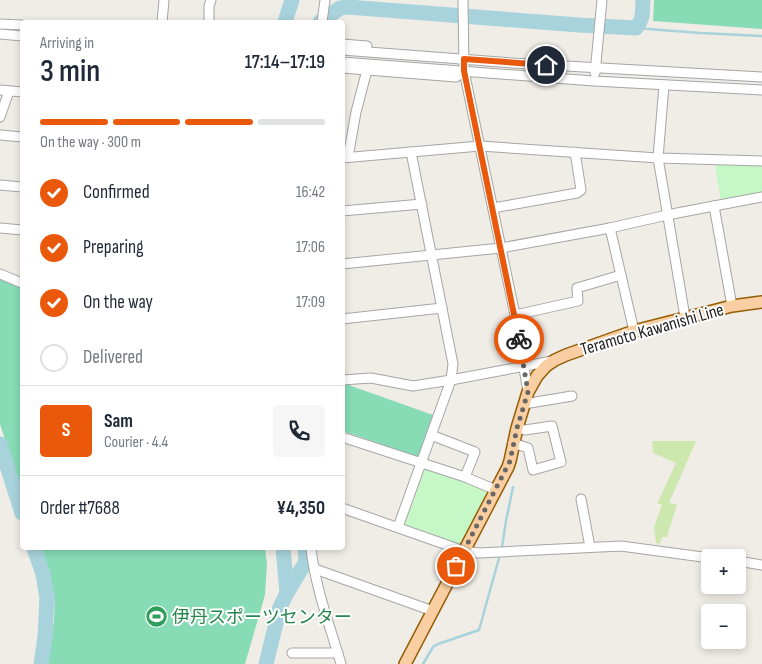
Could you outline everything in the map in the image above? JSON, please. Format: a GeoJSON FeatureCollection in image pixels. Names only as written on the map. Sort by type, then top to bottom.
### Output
{"type":"FeatureCollection","features":[{"type":"Feature","properties":{"kind":"main road","name":"Teramoto Kawanishi Line"},"geometry":{"type":"LineString","coordinates":[[405,664],[510,461],[513,443],[528,392],[537,376],[546,366],[575,352],[634,331],[732,306],[762,302]]}},
{"type":"Feature","properties":{"kind":"street"},"geometry":{"type":"LineString","coordinates":[[162,20],[164,0]]}},
{"type":"Feature","properties":{"kind":"street"},"geometry":{"type":"LineString","coordinates":[[209,20],[211,0]]}},
{"type":"Feature","properties":{"kind":"street"},"geometry":{"type":"LineString","coordinates":[[322,19],[325,0]]}},
{"type":"Feature","properties":{"kind":"street"},"geometry":{"type":"LineString","coordinates":[[464,0],[464,71],[502,248],[528,392]]}},
{"type":"Feature","properties":{"kind":"street"},"geometry":{"type":"LineString","coordinates":[[594,81],[602,0]]}},
{"type":"Feature","properties":{"kind":"street"},"geometry":{"type":"LineString","coordinates":[[0,24],[20,25]]}},
{"type":"Feature","properties":{"kind":"street"},"geometry":{"type":"LineString","coordinates":[[0,34],[20,36]]}},
{"type":"Feature","properties":{"kind":"street"},"geometry":{"type":"LineString","coordinates":[[345,44],[456,53],[464,59]]}},
{"type":"Feature","properties":{"kind":"street"},"geometry":{"type":"LineString","coordinates":[[345,50],[595,68],[762,77]]}},
{"type":"Feature","properties":{"kind":"street"},"geometry":{"type":"LineString","coordinates":[[345,62],[594,81],[762,90]]}},
{"type":"Feature","properties":{"kind":"street"},"geometry":{"type":"LineString","coordinates":[[345,68],[456,77],[464,71]]}},
{"type":"Feature","properties":{"kind":"street"},"geometry":{"type":"LineString","coordinates":[[367,70],[345,158],[480,146],[658,158],[762,161]]}},
{"type":"Feature","properties":{"kind":"street"},"geometry":{"type":"LineString","coordinates":[[664,85],[658,158],[685,317]]}},
{"type":"Feature","properties":{"kind":"street"},"geometry":{"type":"LineString","coordinates":[[0,117],[4,91],[20,92]]}},
{"type":"Feature","properties":{"kind":"street"},"geometry":{"type":"LineString","coordinates":[[0,135],[20,137]]}},
{"type":"Feature","properties":{"kind":"street"},"geometry":{"type":"LineString","coordinates":[[398,527],[451,380],[454,364],[412,152]]}},
{"type":"Feature","properties":{"kind":"street"},"geometry":{"type":"LineString","coordinates":[[493,208],[577,194],[581,190],[575,152]]}},
{"type":"Feature","properties":{"kind":"street"},"geometry":{"type":"LineString","coordinates":[[0,185],[20,187]]}},
{"type":"Feature","properties":{"kind":"street"},"geometry":{"type":"LineString","coordinates":[[345,264],[502,248],[610,228],[667,214],[762,197]]}},
{"type":"Feature","properties":{"kind":"street"},"geometry":{"type":"LineString","coordinates":[[345,211],[422,204]]}},
{"type":"Feature","properties":{"kind":"street"},"geometry":{"type":"LineString","coordinates":[[714,206],[732,306]]}},
{"type":"Feature","properties":{"kind":"street"},"geometry":{"type":"LineString","coordinates":[[0,228],[20,230]]}},
{"type":"Feature","properties":{"kind":"street"},"geometry":{"type":"LineString","coordinates":[[610,228],[634,331]]}},
{"type":"Feature","properties":{"kind":"street"},"geometry":{"type":"LineString","coordinates":[[0,274],[20,282]]}},
{"type":"Feature","properties":{"kind":"street"},"geometry":{"type":"LineString","coordinates":[[515,315],[578,301],[577,288],[621,275]]}},
{"type":"Feature","properties":{"kind":"street"},"geometry":{"type":"LineString","coordinates":[[345,319],[442,308]]}},
{"type":"Feature","properties":{"kind":"street"},"geometry":{"type":"LineString","coordinates":[[345,380],[371,378],[413,386],[555,360]]}},
{"type":"Feature","properties":{"kind":"street"},"geometry":{"type":"LineString","coordinates":[[524,404],[572,396]]}},
{"type":"Feature","properties":{"kind":"street"},"geometry":{"type":"LineString","coordinates":[[513,443],[528,448],[533,470],[561,462],[552,426],[525,430],[517,428]]}},
{"type":"Feature","properties":{"kind":"street"},"geometry":{"type":"LineString","coordinates":[[431,436],[474,452],[465,477]]}},
{"type":"Feature","properties":{"kind":"street"},"geometry":{"type":"LineString","coordinates":[[345,438],[465,477],[496,490]]}},
{"type":"Feature","properties":{"kind":"street"},"geometry":{"type":"LineString","coordinates":[[581,499],[590,547]]}},
{"type":"Feature","properties":{"kind":"street"},"geometry":{"type":"LineString","coordinates":[[345,509],[464,551],[479,553],[622,546],[701,557]]}},
{"type":"Feature","properties":{"kind":"street"},"geometry":{"type":"LineString","coordinates":[[312,550],[319,589],[342,664]]}},
{"type":"Feature","properties":{"kind":"street"},"geometry":{"type":"LineString","coordinates":[[746,562],[762,565]]}},
{"type":"Feature","properties":{"kind":"street"},"geometry":{"type":"LineString","coordinates":[[314,569],[433,611]]}},
{"type":"Feature","properties":{"kind":"street"},"geometry":{"type":"LineString","coordinates":[[292,653],[338,654]]}},
{"type":"Feature","properties":{"kind":"green space"},"geometry":{"type":"Polygon","coordinates":[[[654,0],[762,0],[762,29],[653,21],[654,0]]]}},
{"type":"Feature","properties":{"kind":"green space"},"geometry":{"type":"Polygon","coordinates":[[[715,165],[762,166],[762,194],[721,202],[715,165]]]}},
{"type":"Feature","properties":{"kind":"green space"},"geometry":{"type":"Polygon","coordinates":[[[0,278],[20,287],[20,486],[0,424],[0,278]]]}},
{"type":"Feature","properties":{"kind":"green space"},"geometry":{"type":"Polygon","coordinates":[[[345,384],[433,415],[418,457],[345,432],[345,384]]]}},
{"type":"Feature","properties":{"kind":"green space"},"geometry":{"type":"Polygon","coordinates":[[[652,441],[696,441],[669,503],[677,504],[667,537],[662,537],[660,544],[656,543],[654,528],[662,504],[657,504],[676,463],[653,453],[652,441]]]}},
{"type":"Feature","properties":{"kind":"green space"},"geometry":{"type":"Polygon","coordinates":[[[427,469],[489,490],[467,541],[459,545],[406,526],[404,522],[422,470],[427,469]]]}},
{"type":"Feature","properties":{"kind":"green space","name":"伊丹スポーツセンター"},"geometry":{"type":"Polygon","coordinates":[[[42,550],[265,550],[267,564],[265,595],[245,664],[48,664],[54,622],[54,597],[42,550]]]}},
{"type":"Feature","properties":{"kind":"waterway"},"geometry":{"type":"LineString","coordinates":[[286,20],[292,0]]}},
{"type":"Feature","properties":{"kind":"waterway"},"geometry":{"type":"LineString","coordinates":[[323,20],[340,8],[348,7],[636,28],[641,18],[643,0]]}},
{"type":"Feature","properties":{"kind":"waterway"},"geometry":{"type":"LineString","coordinates":[[636,28],[762,36]]}},
{"type":"Feature","properties":{"kind":"waterway"},"geometry":{"type":"LineString","coordinates":[[0,444],[20,507]]}},
{"type":"Feature","properties":{"kind":"waterway"},"geometry":{"type":"LineString","coordinates":[[502,547],[513,487]]}},
{"type":"Feature","properties":{"kind":"waterway"},"geometry":{"type":"LineString","coordinates":[[35,550],[43,574],[47,598],[45,637],[41,664]]}},
{"type":"Feature","properties":{"kind":"waterway"},"geometry":{"type":"LineString","coordinates":[[266,664],[280,607],[287,593],[283,550]]}},
{"type":"Feature","properties":{"kind":"waterway"},"geometry":{"type":"LineString","coordinates":[[287,593],[305,563],[305,550]]}},
{"type":"Feature","properties":{"kind":"waterway"},"geometry":{"type":"LineString","coordinates":[[423,664],[433,647],[479,630],[499,558]]}},
{"type":"Feature","properties":{"kind":"way so far"},"geometry":{"type":"LineString","coordinates":[[456,566],[510,461],[517,428],[528,392],[519,339]]}},
{"type":"Feature","properties":{"kind":"place","name":"伊丹スポーツセンター"},"geometry":{"type":"Point","coordinates":[156,617]}},
{"type":"Feature","properties":{"kind":"route"},"geometry":{"type":"LineString","coordinates":[[519,339],[464,71],[464,59],[546,65]]}}]}
